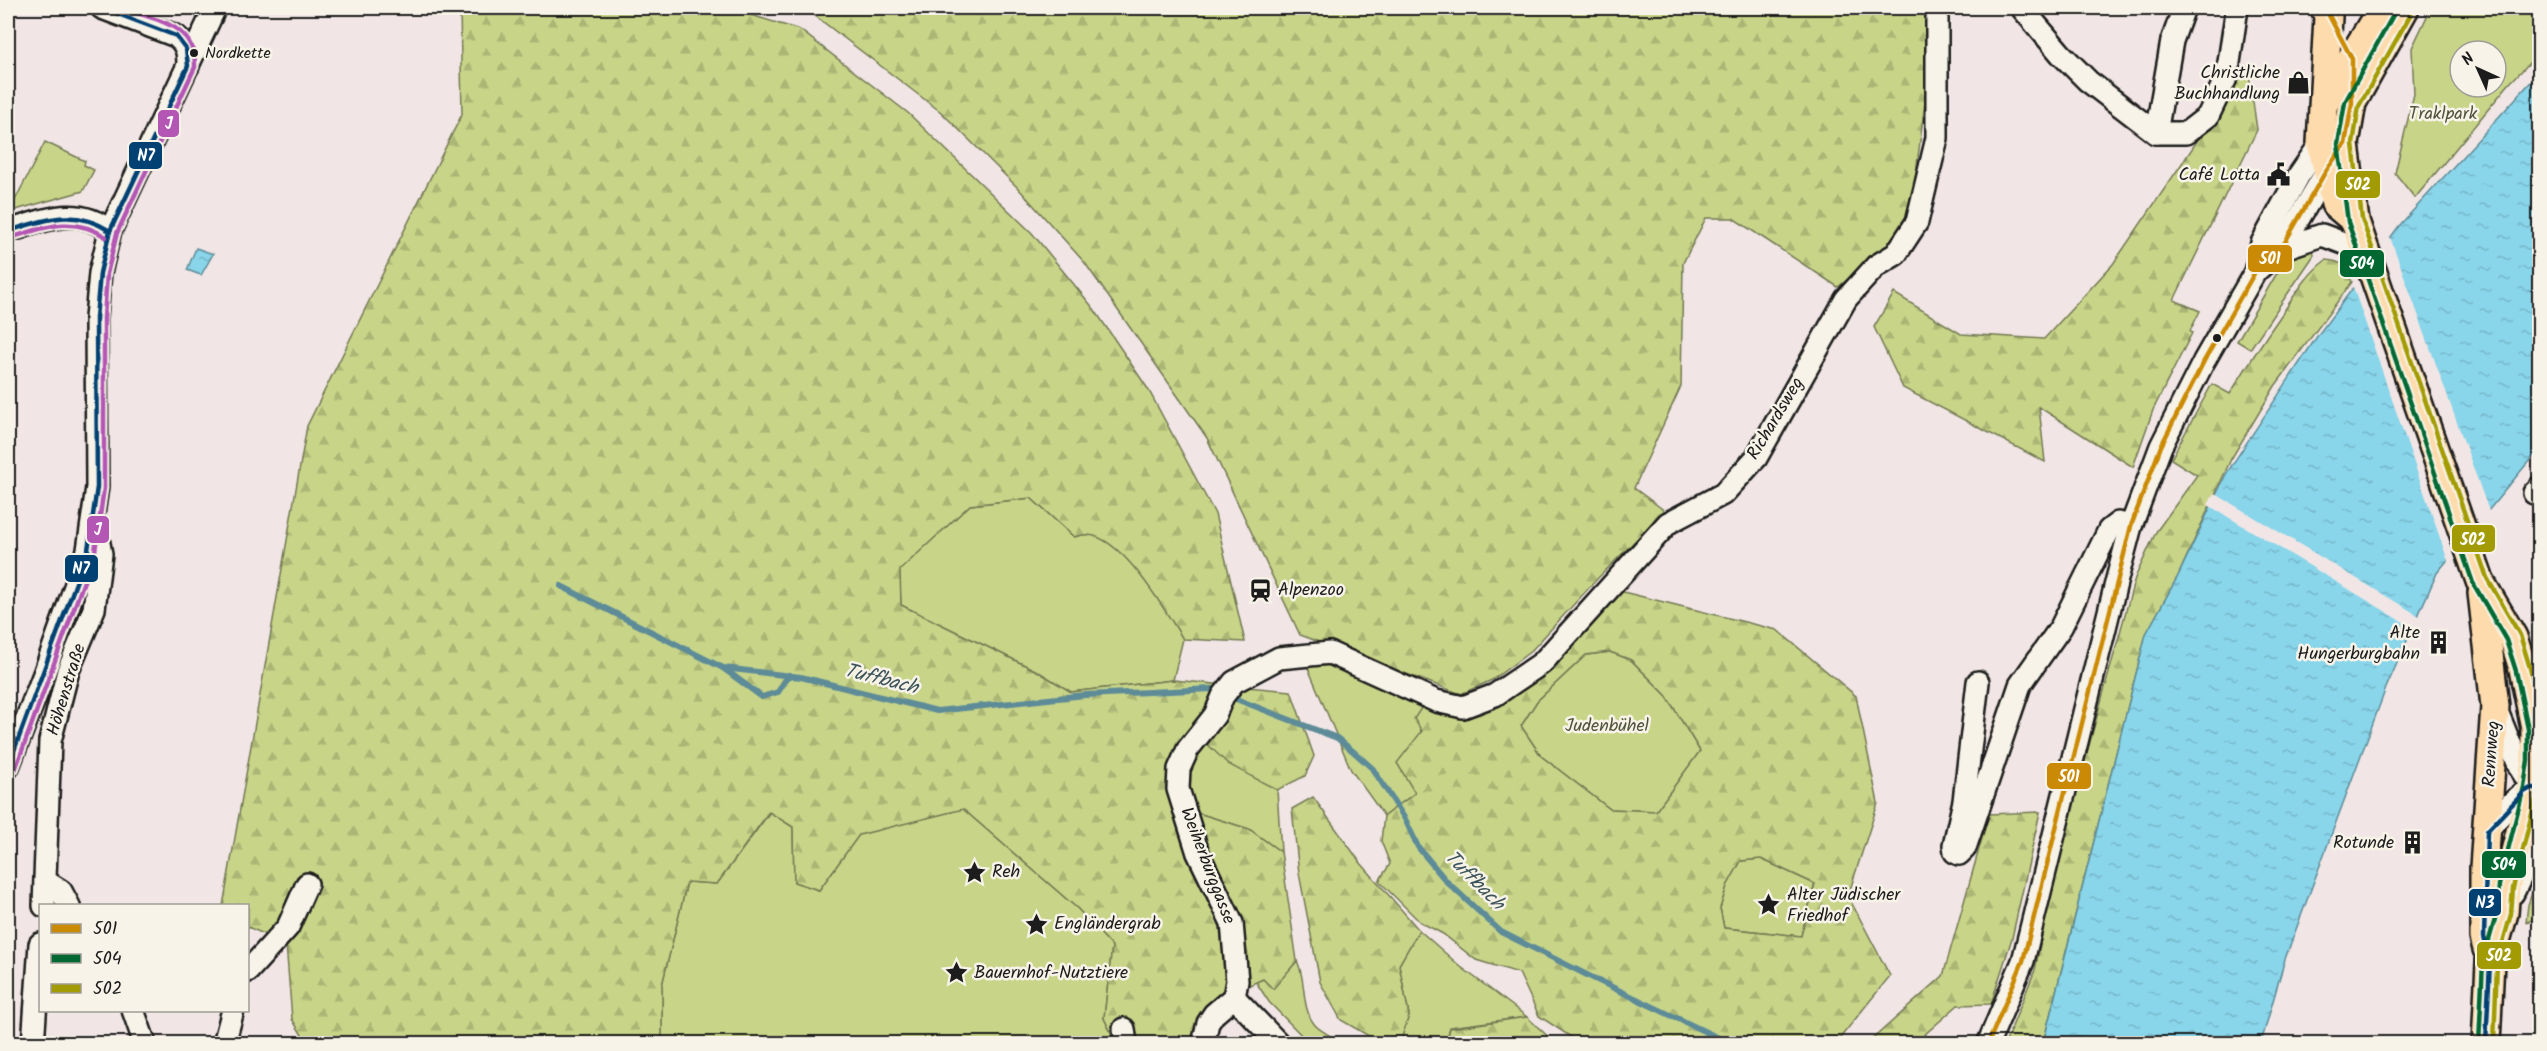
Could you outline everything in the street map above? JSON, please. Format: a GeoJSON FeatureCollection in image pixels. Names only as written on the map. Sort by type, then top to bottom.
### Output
{"type":"FeatureCollection","features":[{"type":"Feature","properties":{"kind":"main road"},"geometry":{"type":"LineString","coordinates":[[2325,102],[2382,8]]}},
{"type":"Feature","properties":{"kind":"main road"},"geometry":{"type":"LineString","coordinates":[[2355,221],[2335,204],[2327,169],[2333,143],[2352,103],[2405,8]]}},
{"type":"Feature","properties":{"kind":"main road"},"geometry":{"type":"LineString","coordinates":[[2326,12],[2352,58],[2352,103]]}},
{"type":"Feature","properties":{"kind":"main road"},"geometry":{"type":"LineString","coordinates":[[2326,12],[2325,102],[2333,143]]}},
{"type":"Feature","properties":{"kind":"main road","name":"Rennweg"},"geometry":{"type":"LineString","coordinates":[[2333,143],[2365,251],[2469,548],[2481,581],[2513,637],[2536,718],[2537,791],[2506,887],[2504,912],[2490,962],[2486,1044]]}},
{"type":"Feature","properties":{"kind":"main road","name":"Rennweg"},"geometry":{"type":"LineString","coordinates":[[2481,581],[2495,706],[2487,831],[2484,937],[2490,962]]}},
{"type":"Feature","properties":{"kind":"street"},"geometry":{"type":"LineString","coordinates":[[102,8],[176,36],[184,42],[188,51],[188,66]]}},
{"type":"Feature","properties":{"kind":"street","name":"Höhenstraße"},"geometry":{"type":"LineString","coordinates":[[8,766],[16,718],[80,574],[88,550],[97,479],[95,330],[100,273],[110,231],[215,8]]}},
{"type":"Feature","properties":{"kind":"street","name":"Richardsweg"},"geometry":{"type":"LineString","coordinates":[[1436,701],[1463,707],[1495,695],[1542,663],[1668,523],[1723,494],[1756,458],[1846,299],[1876,266],[1896,254],[1917,222],[1937,138],[1937,8]]}},
{"type":"Feature","properties":{"kind":"street"},"geometry":{"type":"LineString","coordinates":[[2022,8],[2061,54],[2088,81],[2156,133],[2186,133],[2208,116],[2227,76],[2237,8]]}},
{"type":"Feature","properties":{"kind":"street"},"geometry":{"type":"LineString","coordinates":[[2156,133],[2172,41],[2184,8]]}},
{"type":"Feature","properties":{"kind":"street"},"geometry":{"type":"LineString","coordinates":[[1988,1044],[2023,961],[2131,526],[2161,446],[2204,361],[2255,272],[2262,243],[2299,176],[2333,143]]}},
{"type":"Feature","properties":{"kind":"street"},"geometry":{"type":"LineString","coordinates":[[2255,272],[2281,249],[2327,169]]}},
{"type":"Feature","properties":{"kind":"street"},"geometry":{"type":"LineString","coordinates":[[8,231],[71,215],[90,219],[110,231]]}},
{"type":"Feature","properties":{"kind":"street"},"geometry":{"type":"LineString","coordinates":[[2281,249],[2322,235],[2365,251]]}},
{"type":"Feature","properties":{"kind":"street","name":"Höhenstraße"},"geometry":{"type":"LineString","coordinates":[[44,904],[50,741],[68,671],[94,609],[101,555],[94,513]]}},
{"type":"Feature","properties":{"kind":"street"},"geometry":{"type":"LineString","coordinates":[[1978,681],[1964,801],[1953,844],[1955,852],[1959,854],[1965,848],[2020,685],[2061,627],[2109,530],[2118,523],[2131,526]]}},
{"type":"Feature","properties":{"kind":"street","name":"Weiherburggasse"},"geometry":{"type":"LineString","coordinates":[[1234,997],[1237,981],[1232,923],[1198,853],[1178,789],[1179,769],[1188,749],[1215,715],[1223,696],[1234,682],[1279,658],[1330,653],[1436,701]]}},
{"type":"Feature","properties":{"kind":"street"},"geometry":{"type":"LineString","coordinates":[[2487,831],[2505,810],[2537,791],[2514,756],[2495,706]]}},
{"type":"Feature","properties":{"kind":"street"},"geometry":{"type":"LineString","coordinates":[[2504,912],[2521,875],[2540,847]]}},
{"type":"Feature","properties":{"kind":"street"},"geometry":{"type":"LineString","coordinates":[[45,881],[61,891],[68,904]]}},
{"type":"Feature","properties":{"kind":"street"},"geometry":{"type":"LineString","coordinates":[[249,970],[288,927],[307,884]]}},
{"type":"Feature","properties":{"kind":"street"},"geometry":{"type":"LineString","coordinates":[[33,1044],[39,958]]}},
{"type":"Feature","properties":{"kind":"street"},"geometry":{"type":"LineString","coordinates":[[1203,1044],[1208,1023],[1214,1014],[1234,997],[1279,1044]]}},
{"type":"Feature","properties":{"kind":"street"},"geometry":{"type":"LineString","coordinates":[[133,1012],[145,1044]]}},
{"type":"Feature","properties":{"kind":"street"},"geometry":{"type":"LineString","coordinates":[[224,1044],[233,1012]]}},
{"type":"Feature","properties":{"kind":"green space"},"geometry":{"type":"Polygon","coordinates":[[[460,8],[728,8],[800,30],[908,113],[1032,233],[1094,309],[1148,389],[1215,514],[1245,642],[1183,639],[1155,595],[1115,548],[1101,539],[1088,535],[1074,537],[1031,498],[970,505],[900,570],[901,605],[1037,671],[1071,692],[1173,680],[1291,691],[1314,756],[1305,776],[1277,790],[1228,764],[1199,736],[1188,749],[1185,809],[1249,829],[1281,852],[1297,961],[1273,989],[1263,979],[1214,1001],[1188,1043],[1116,1043],[1104,1018],[1112,946],[1078,909],[963,809],[859,835],[819,890],[794,882],[793,827],[769,812],[717,884],[687,882],[662,985],[662,1043],[307,1043],[292,1019],[286,944],[249,927],[249,904],[223,904],[307,426],[462,114],[460,8]]]}},
{"type":"Feature","properties":{"kind":"green space"},"geometry":{"type":"Polygon","coordinates":[[[798,8],[1931,8],[1933,39],[1911,212],[1895,241],[1838,287],[1733,218],[1706,218],[1683,263],[1681,386],[1634,488],[1665,511],[1598,578],[1531,651],[1492,680],[1461,694],[1300,635],[1207,438],[1085,263],[1018,188],[941,112],[806,9],[798,8]]]}},
{"type":"Feature","properties":{"kind":"green space","name":"Traklpark"},"geometry":{"type":"Polygon","coordinates":[[[2431,8],[2539,8],[2539,53],[2508,85],[2508,39],[2448,39],[2448,99],[2497,99],[2415,198],[2395,173],[2414,94],[2412,48],[2431,8]]]}},
{"type":"Feature","properties":{"kind":"green space"},"geometry":{"type":"Polygon","coordinates":[[[2248,67],[2257,130],[2174,300],[2200,311],[2190,331],[2192,333],[2153,410],[2133,467],[2039,407],[2045,462],[1903,388],[1874,327],[1894,293],[1961,334],[2044,339],[2113,264],[2248,67]]]}},
{"type":"Feature","properties":{"kind":"green space"},"geometry":{"type":"Polygon","coordinates":[[[45,142],[85,161],[84,165],[94,170],[83,191],[12,211],[12,206],[45,142]]]}},
{"type":"Feature","properties":{"kind":"green space"},"geometry":{"type":"Polygon","coordinates":[[[2312,243],[2314,255],[2250,349],[2237,341],[2280,268],[2291,254],[2312,243]]]}},
{"type":"Feature","properties":{"kind":"green space"},"geometry":{"type":"Polygon","coordinates":[[[2326,260],[2343,266],[2352,282],[2275,386],[2231,459],[2178,576],[2146,634],[2043,1043],[2005,1044],[2035,970],[2055,869],[2135,578],[2156,532],[2197,475],[2171,459],[2212,384],[2230,394],[2298,290],[2326,260]]]}},
{"type":"Feature","properties":{"kind":"green space"},"geometry":{"type":"Polygon","coordinates":[[[1031,498],[1074,537],[1088,534],[1102,538],[1116,548],[1143,577],[1183,639],[1173,680],[1071,692],[1037,671],[901,605],[899,570],[970,505],[1031,498]]]}},
{"type":"Feature","properties":{"kind":"green space"},"geometry":{"type":"Polygon","coordinates":[[[1611,589],[1777,630],[1856,696],[1878,803],[1848,896],[1890,976],[1836,1043],[1580,1043],[1539,1016],[1519,973],[1476,960],[1443,934],[1420,922],[1379,881],[1390,864],[1381,841],[1384,816],[1415,793],[1397,763],[1422,731],[1414,719],[1423,705],[1487,707],[1611,589]],[[1610,652],[1586,655],[1537,701],[1521,726],[1541,756],[1610,809],[1656,811],[1700,751],[1666,695],[1631,660],[1610,652]],[[1761,859],[1741,861],[1727,886],[1720,908],[1724,928],[1801,936],[1815,884],[1761,859]]]}},
{"type":"Feature","properties":{"kind":"green space","name":"Judenbühel"},"geometry":{"type":"Polygon","coordinates":[[[1610,652],[1631,660],[1666,695],[1700,751],[1656,811],[1610,809],[1541,756],[1521,726],[1537,701],[1586,655],[1610,652]]]}},
{"type":"Feature","properties":{"kind":"green space"},"geometry":{"type":"Polygon","coordinates":[[[1329,660],[1423,705],[1415,793],[1384,816],[1351,770],[1306,663],[1329,660]]]}},
{"type":"Feature","properties":{"kind":"green space"},"geometry":{"type":"Polygon","coordinates":[[[1199,736],[1277,790],[1281,852],[1249,829],[1185,809],[1179,769],[1199,736]]]}},
{"type":"Feature","properties":{"kind":"green space"},"geometry":{"type":"Polygon","coordinates":[[[1313,797],[1360,862],[1419,930],[1399,965],[1409,1015],[1400,1043],[1381,1043],[1341,1020],[1320,982],[1299,873],[1292,809],[1313,797]]]}},
{"type":"Feature","properties":{"kind":"green space"},"geometry":{"type":"Polygon","coordinates":[[[963,809],[1078,909],[1112,946],[1104,1018],[1116,1043],[662,1044],[662,985],[687,882],[717,884],[770,812],[793,827],[794,882],[819,890],[859,834],[963,809]]]}},
{"type":"Feature","properties":{"kind":"green space"},"geometry":{"type":"Polygon","coordinates":[[[2040,812],[2012,938],[1991,1004],[1958,1005],[1915,1043],[1868,1043],[1943,976],[1989,814],[2040,812]]]}},
{"type":"Feature","properties":{"kind":"green space"},"geometry":{"type":"Polygon","coordinates":[[[1761,859],[1815,884],[1801,936],[1724,928],[1720,908],[1727,886],[1741,861],[1761,859]]]}},
{"type":"Feature","properties":{"kind":"green space"},"geometry":{"type":"Polygon","coordinates":[[[2539,872],[2539,918],[2526,922],[2528,905],[2539,872]]]}},
{"type":"Feature","properties":{"kind":"green space"},"geometry":{"type":"Polygon","coordinates":[[[1419,930],[1461,967],[1527,1017],[1450,1027],[1446,1043],[1400,1043],[1409,1015],[1399,965],[1419,930]]]}},
{"type":"Feature","properties":{"kind":"green space"},"geometry":{"type":"Polygon","coordinates":[[[1297,961],[1310,1018],[1321,1030],[1343,1043],[1309,1043],[1269,1002],[1256,982],[1263,979],[1273,988],[1297,961]]]}},
{"type":"Feature","properties":{"kind":"green space"},"geometry":{"type":"Polygon","coordinates":[[[1527,1017],[1555,1043],[1446,1043],[1450,1028],[1527,1017]]]}},
{"type":"Feature","properties":{"kind":"water"},"geometry":{"type":"Polygon","coordinates":[[[2539,73],[2539,449],[2437,573],[2386,688],[2285,959],[2261,1043],[2043,1044],[2146,634],[2178,576],[2226,474],[2318,335],[2399,226],[2539,73]]]}},
{"type":"Feature","properties":{"kind":"water"},"geometry":{"type":"Polygon","coordinates":[[[196,248],[213,254],[201,275],[187,270],[196,248]]]}},
{"type":"Feature","properties":{"kind":"pier"},"geometry":{"type":"Polygon","coordinates":[[[2389,234],[2490,514],[2449,564],[2352,284],[2389,234]]]}},
{"type":"Feature","properties":{"kind":"pier"},"geometry":{"type":"Polygon","coordinates":[[[2214,493],[2421,617],[2415,629],[2208,505],[2214,493]]]}},
{"type":"Feature","properties":{"kind":"waterway","name":"Tuffbach"},"geometry":{"type":"LineString","coordinates":[[561,586],[723,668],[801,677],[937,711],[1085,695],[1213,689]]}},
{"type":"Feature","properties":{"kind":"waterway"},"geometry":{"type":"LineString","coordinates":[[723,668],[762,697],[778,692],[789,675]]}},
{"type":"Feature","properties":{"kind":"waterway","name":"Tuffbach"},"geometry":{"type":"LineString","coordinates":[[1236,699],[1337,738],[1354,752],[1373,769],[1405,819],[1418,847],[1447,882],[1501,932],[1731,1044]]}},
{"type":"Feature","properties":{"kind":"transit line","name":"N7"},"geometry":{"type":"LineString","coordinates":[[8,767],[88,550],[97,487],[96,318],[100,273],[110,231],[188,66],[186,49],[176,36],[102,8]]}},
{"type":"Feature","properties":{"kind":"transit line","name":"J"},"geometry":{"type":"LineString","coordinates":[[15,770],[95,551],[104,488],[104,318],[107,274],[117,233],[195,67],[194,53],[189,41],[181,33],[160,21],[122,8]]}},
{"type":"Feature","properties":{"kind":"transit line","name":"501"},"geometry":{"type":"LineString","coordinates":[[1988,1044],[2023,961],[2131,526],[2161,446],[2204,361],[2255,272],[2281,249],[2327,169],[2345,144],[2352,103],[2352,59],[2325,8]]}},
{"type":"Feature","properties":{"kind":"transit line","name":"504"},"geometry":{"type":"LineString","coordinates":[[2397,8],[2345,102],[2338,144],[2348,222],[2473,583],[2506,640],[2516,671],[2528,729],[2528,760],[2524,787],[2499,885],[2497,912],[2483,961],[2479,1044]]}},
{"type":"Feature","properties":{"kind":"transit line","name":"502"},"geometry":{"type":"LineString","coordinates":[[2412,12],[2359,106],[2353,144],[2362,219],[2487,578],[2520,635],[2540,712]]}},
{"type":"Feature","properties":{"kind":"transit line","name":"N7"},"geometry":{"type":"LineString","coordinates":[[8,231],[59,218],[84,219],[110,231]]}},
{"type":"Feature","properties":{"kind":"transit line","name":"J"},"geometry":{"type":"LineString","coordinates":[[10,238],[59,225],[82,226],[106,237]]}},
{"type":"Feature","properties":{"kind":"transit line","name":"502"},"geometry":{"type":"LineString","coordinates":[[2494,1044],[2497,963],[2511,914],[2513,888],[2540,782]]}},
{"type":"Feature","properties":{"kind":"transit line","name":"N3"},"geometry":{"type":"LineString","coordinates":[[2486,1044],[2490,962],[2484,937],[2487,831],[2524,792],[2531,788],[2540,788]]}},
{"type":"Feature","properties":{"kind":"place","name":"Nordkette"},"geometry":{"type":"Point","coordinates":[194,53]}},
{"type":"Feature","properties":{"kind":"place","name":"Christliche Buchhandlung"},"geometry":{"type":"Point","coordinates":[2298,83]}},
{"type":"Feature","properties":{"kind":"place","name":"Café Lotta"},"geometry":{"type":"Point","coordinates":[2278,175]}},
{"type":"Feature","properties":{"kind":"place","name":"Alpenzoo"},"geometry":{"type":"Point","coordinates":[1260,590]}},
{"type":"Feature","properties":{"kind":"place","name":"Alte Hungerburgbahn"},"geometry":{"type":"Point","coordinates":[2438,643]}},
{"type":"Feature","properties":{"kind":"place","name":"Rotunde"},"geometry":{"type":"Point","coordinates":[2412,843]}},
{"type":"Feature","properties":{"kind":"place","name":"Reh"},"geometry":{"type":"Point","coordinates":[974,872]}},
{"type":"Feature","properties":{"kind":"place","name":"Alter Jüdischer Friedhof"},"geometry":{"type":"Point","coordinates":[1769,905]}},
{"type":"Feature","properties":{"kind":"place","name":"Engländergrab"},"geometry":{"type":"Point","coordinates":[1036,924]}},
{"type":"Feature","properties":{"kind":"place","name":"Bauernhof-Nutztiere"},"geometry":{"type":"Point","coordinates":[956,973]}}]}
